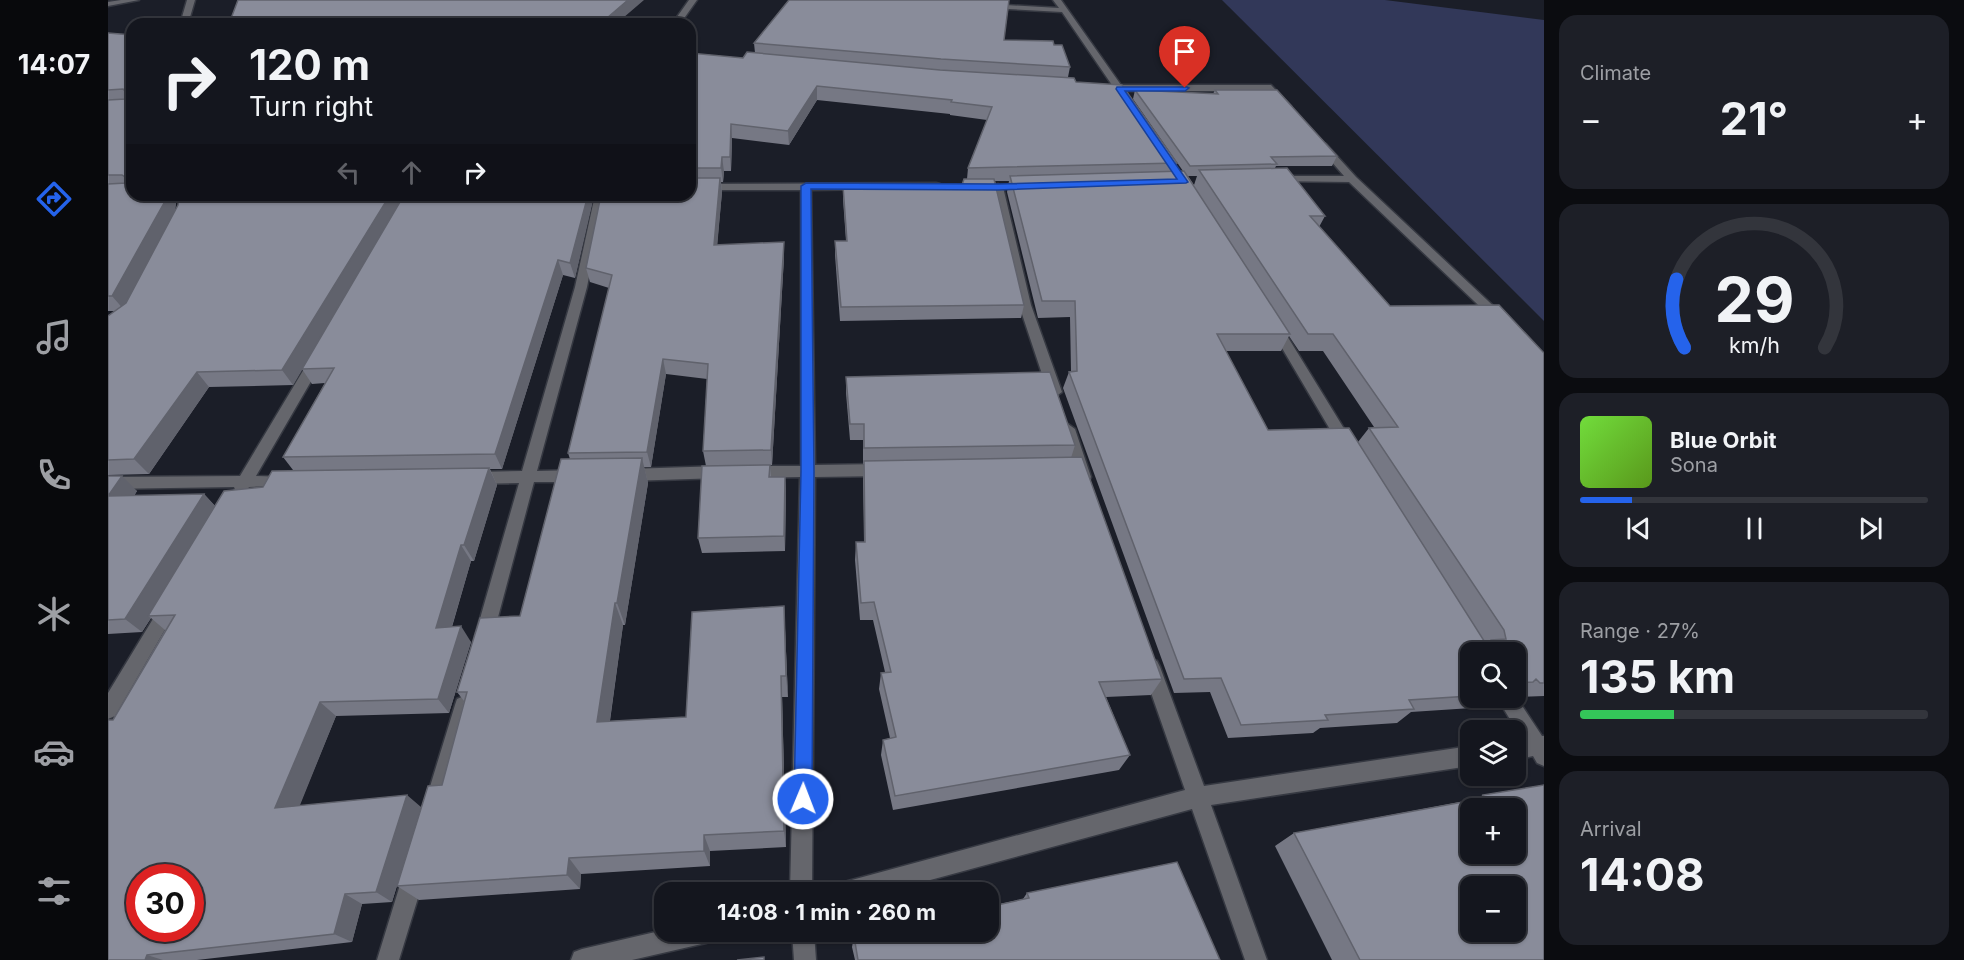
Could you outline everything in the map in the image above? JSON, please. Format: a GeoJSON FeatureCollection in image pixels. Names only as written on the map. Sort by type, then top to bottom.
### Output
{"type":"FeatureCollection","features":[{"type":"Feature","properties":{"kind":"street"},"geometry":{"type":"LineString","coordinates":[[108,4],[135,0]]}},
{"type":"Feature","properties":{"kind":"street"},"geometry":{"type":"LineString","coordinates":[[186,18],[191,0]]}},
{"type":"Feature","properties":{"kind":"street"},"geometry":{"type":"LineString","coordinates":[[680,18],[693,0]]}},
{"type":"Feature","properties":{"kind":"street"},"geometry":{"type":"LineString","coordinates":[[1057,0],[1126,98]]}},
{"type":"Feature","properties":{"kind":"street"},"geometry":{"type":"LineString","coordinates":[[981,6],[1064,10]]}},
{"type":"Feature","properties":{"kind":"street"},"geometry":{"type":"LineString","coordinates":[[1097,87],[1120,89],[1271,88],[1293,113]]}},
{"type":"Feature","properties":{"kind":"street"},"geometry":{"type":"LineString","coordinates":[[1315,138],[1352,179],[1511,329]]}},
{"type":"Feature","properties":{"kind":"street"},"geometry":{"type":"LineString","coordinates":[[1265,179],[1352,179]]}},
{"type":"Feature","properties":{"kind":"street"},"geometry":{"type":"LineString","coordinates":[[801,882],[808,471],[806,186]]}},
{"type":"Feature","properties":{"kind":"street"},"geometry":{"type":"LineString","coordinates":[[696,187],[944,186]]}},
{"type":"Feature","properties":{"kind":"street"},"geometry":{"type":"LineString","coordinates":[[998,187],[1025,305],[1060,408],[1075,468],[1089,490]]}},
{"type":"Feature","properties":{"kind":"street"},"geometry":{"type":"LineString","coordinates":[[478,657],[581,287],[599,201]]}},
{"type":"Feature","properties":{"kind":"street"},"geometry":{"type":"LineString","coordinates":[[1269,316],[1354,457]]}},
{"type":"Feature","properties":{"kind":"street"},"geometry":{"type":"LineString","coordinates":[[232,502],[327,343]]}},
{"type":"Feature","properties":{"kind":"street"},"geometry":{"type":"LineString","coordinates":[[612,475],[903,470]]}},
{"type":"Feature","properties":{"kind":"street"},"geometry":{"type":"LineString","coordinates":[[457,478],[588,476]]}},
{"type":"Feature","properties":{"kind":"street"},"geometry":{"type":"LineString","coordinates":[[108,483],[304,481]]}},
{"type":"Feature","properties":{"kind":"street"},"geometry":{"type":"LineString","coordinates":[[108,710],[173,602]]}},
{"type":"Feature","properties":{"kind":"street"},"geometry":{"type":"LineString","coordinates":[[1147,655],[1256,960]]}},
{"type":"Feature","properties":{"kind":"street"},"geometry":{"type":"LineString","coordinates":[[431,814],[468,691]]}},
{"type":"Feature","properties":{"kind":"street"},"geometry":{"type":"LineString","coordinates":[[1513,708],[1542,749]]}},
{"type":"Feature","properties":{"kind":"street"},"geometry":{"type":"LineString","coordinates":[[1526,750],[1542,749]]}},
{"type":"Feature","properties":{"kind":"street"},"geometry":{"type":"LineString","coordinates":[[885,882],[1197,797],[1460,758]]}},
{"type":"Feature","properties":{"kind":"street"},"geometry":{"type":"LineString","coordinates":[[388,960],[418,859]]}},
{"type":"Feature","properties":{"kind":"street"},"geometry":{"type":"LineString","coordinates":[[582,960],[662,942]]}},
{"type":"Feature","properties":{"kind":"street"},"geometry":{"type":"LineString","coordinates":[[804,942],[805,960]]}},
{"type":"Feature","properties":{"kind":"shaded area"},"geometry":{"type":"Polygon","coordinates":[[[1222,0],[1385,0],[1544,20],[1544,321],[1222,0]]]}},
{"type":"Feature","properties":{"kind":"building"},"geometry":{"type":"Polygon","coordinates":[[[238,0],[628,0],[607,18],[231,18],[238,0]]]}},
{"type":"Feature","properties":{"kind":"building"},"geometry":{"type":"Polygon","coordinates":[[[789,0],[1009,0],[1004,40],[1053,41],[1054,45],[1062,45],[1070,67],[754,43],[789,0]]]}},
{"type":"Feature","properties":{"kind":"building"},"geometry":{"type":"Polygon","coordinates":[[[108,33],[126,34],[126,92],[123,89],[108,90],[108,33]]]}},
{"type":"Feature","properties":{"kind":"building"},"geometry":{"type":"Polygon","coordinates":[[[747,52],[940,70],[1074,78],[1076,82],[1122,85],[1177,163],[968,168],[992,107],[951,102],[952,100],[817,86],[788,131],[731,124],[730,157],[722,157],[721,168],[696,168],[696,54],[743,58],[747,52]]]}},
{"type":"Feature","properties":{"kind":"building"},"geometry":{"type":"Polygon","coordinates":[[[1135,90],[1218,94],[1215,90],[1277,90],[1337,156],[1271,157],[1277,164],[1190,166],[1135,90]]]}},
{"type":"Feature","properties":{"kind":"building"},"geometry":{"type":"Polygon","coordinates":[[[126,92],[126,178],[122,175],[108,175],[108,100],[125,99],[126,92]]]}},
{"type":"Feature","properties":{"kind":"building"},"geometry":{"type":"Polygon","coordinates":[[[1287,168],[1325,216],[1310,216],[1390,306],[1499,305],[1544,353],[1544,683],[1536,679],[1533,682],[1526,682],[1526,642],[1490,642],[1491,640],[1506,639],[1504,630],[1369,428],[1398,427],[1333,334],[1308,334],[1199,170],[1287,168]]]}},
{"type":"Feature","properties":{"kind":"building"},"geometry":{"type":"Polygon","coordinates":[[[1184,171],[1290,334],[1217,334],[1268,430],[1349,428],[1485,642],[1460,642],[1460,697],[1409,700],[1414,709],[1325,715],[1328,720],[1241,725],[1221,678],[1184,679],[1069,372],[1077,371],[1075,301],[1042,301],[1010,176],[1184,171]]]}},
{"type":"Feature","properties":{"kind":"building"},"geometry":{"type":"Polygon","coordinates":[[[696,178],[720,178],[714,245],[784,242],[771,450],[703,451],[708,364],[663,359],[647,452],[568,453],[612,275],[586,268],[600,201],[696,201],[696,178]]]}},
{"type":"Feature","properties":{"kind":"building"},"geometry":{"type":"Polygon","coordinates":[[[964,179],[994,179],[1024,305],[841,307],[835,241],[847,241],[843,186],[962,185],[964,179]]]}},
{"type":"Feature","properties":{"kind":"building"},"geometry":{"type":"Polygon","coordinates":[[[126,183],[126,201],[164,201],[112,296],[108,296],[108,184],[126,183]]]}},
{"type":"Feature","properties":{"kind":"building"},"geometry":{"type":"Polygon","coordinates":[[[178,201],[386,201],[282,370],[197,372],[134,459],[108,460],[108,316],[126,303],[178,201]]]}},
{"type":"Feature","properties":{"kind":"building"},"geometry":{"type":"Polygon","coordinates":[[[400,201],[586,201],[570,263],[558,260],[495,454],[283,457],[334,368],[302,369],[400,201]]]}},
{"type":"Feature","properties":{"kind":"building"},"geometry":{"type":"Polygon","coordinates":[[[1050,372],[1075,445],[864,448],[864,424],[850,424],[846,377],[1050,372]]]}},
{"type":"Feature","properties":{"kind":"building"},"geometry":{"type":"Polygon","coordinates":[[[1082,457],[1162,679],[1099,682],[1130,755],[895,796],[883,740],[896,737],[881,673],[891,672],[874,602],[861,603],[856,542],[865,542],[864,461],[1082,457]]]}},
{"type":"Feature","properties":{"kind":"building"},"geometry":{"type":"Polygon","coordinates":[[[642,458],[617,603],[615,603],[597,722],[686,717],[692,612],[784,606],[786,676],[781,676],[784,831],[704,835],[704,851],[569,858],[567,875],[397,886],[428,786],[442,785],[467,692],[457,692],[480,618],[520,616],[561,459],[642,458]]]}},
{"type":"Feature","properties":{"kind":"building"},"geometry":{"type":"Polygon","coordinates":[[[770,465],[769,477],[785,477],[784,536],[698,538],[702,466],[770,465]]]}},
{"type":"Feature","properties":{"kind":"building"},"geometry":{"type":"Polygon","coordinates":[[[489,468],[464,545],[461,545],[436,628],[461,626],[438,699],[320,702],[275,808],[407,795],[376,892],[345,894],[334,934],[147,955],[145,960],[108,960],[108,720],[113,720],[175,615],[148,616],[224,491],[263,487],[272,471],[489,468]]]}},
{"type":"Feature","properties":{"kind":"building"},"geometry":{"type":"Polygon","coordinates":[[[108,476],[122,476],[108,496],[108,476]]]}},
{"type":"Feature","properties":{"kind":"building"},"geometry":{"type":"Polygon","coordinates":[[[204,494],[125,619],[108,620],[108,496],[204,494]]]}},
{"type":"Feature","properties":{"kind":"building"},"geometry":{"type":"Polygon","coordinates":[[[1544,785],[1544,960],[1360,960],[1294,833],[1460,803],[1460,864],[1526,864],[1526,798],[1485,798],[1483,795],[1544,785]]]}},
{"type":"Feature","properties":{"kind":"building"},"geometry":{"type":"Polygon","coordinates":[[[1177,862],[1220,960],[858,960],[855,942],[999,942],[999,905],[1029,898],[1027,893],[1177,862]]]}},
{"type":"Feature","properties":{"kind":"building"},"geometry":{"type":"Polygon","coordinates":[[[764,957],[764,960],[737,960],[764,957]]]}},
{"type":"Feature","properties":{"kind":"route"},"geometry":{"type":"LineString","coordinates":[[803,799],[808,471],[806,186],[998,187],[1183,182],[1120,89],[1185,88]]}}]}
